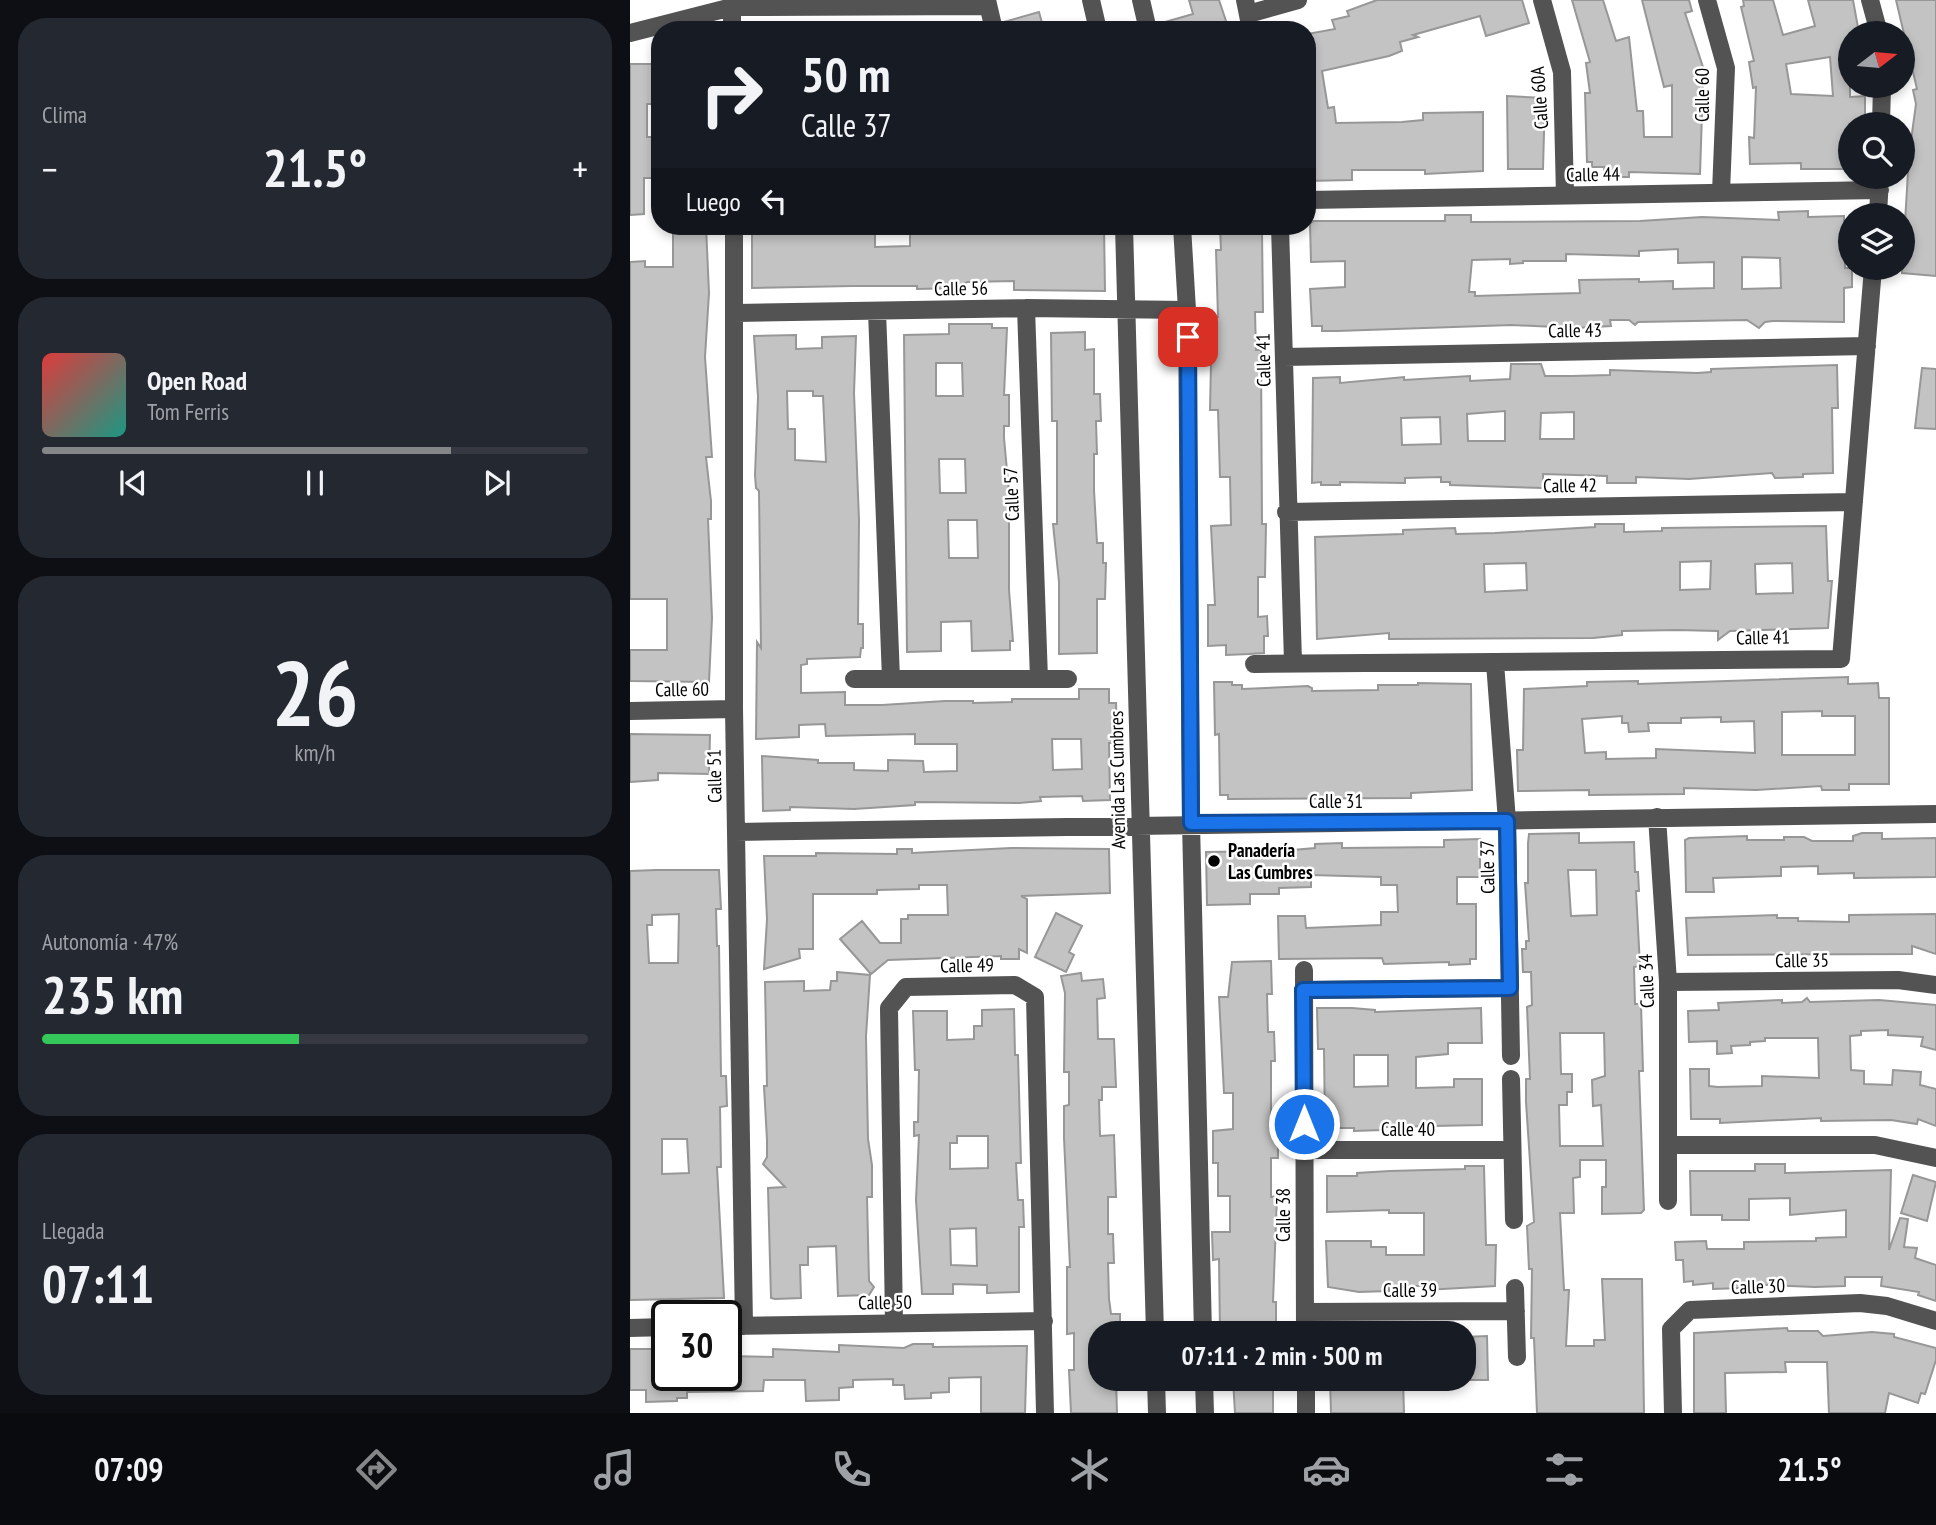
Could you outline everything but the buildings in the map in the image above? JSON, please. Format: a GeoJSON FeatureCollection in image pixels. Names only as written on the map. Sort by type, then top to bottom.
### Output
{"type":"FeatureCollection","features":[{"type":"Feature","properties":{"kind":"street"},"geometry":{"type":"LineString","coordinates":[[1091,0],[1096,21]]}},
{"type":"Feature","properties":{"kind":"street"},"geometry":{"type":"LineString","coordinates":[[1141,0],[1146,21]]}},
{"type":"Feature","properties":{"kind":"street"},"geometry":{"type":"LineString","coordinates":[[1248,15],[1298,0]]}},
{"type":"Feature","properties":{"kind":"street","name":"Calle 60A"},"geometry":{"type":"LineString","coordinates":[[1542,0],[1562,72],[1565,195]]}},
{"type":"Feature","properties":{"kind":"street","name":"Calle 60"},"geometry":{"type":"LineString","coordinates":[[1707,0],[1726,68],[1721,192]]}},
{"type":"Feature","properties":{"kind":"street"},"geometry":{"type":"LineString","coordinates":[[1870,0],[1876,21]]}},
{"type":"Feature","properties":{"kind":"street"},"geometry":{"type":"LineString","coordinates":[[677,21],[732,7],[987,3],[992,21]]}},
{"type":"Feature","properties":{"kind":"street"},"geometry":{"type":"LineString","coordinates":[[732,7],[732,21]]}},
{"type":"Feature","properties":{"kind":"street"},"geometry":{"type":"LineString","coordinates":[[630,33],[651,28]]}},
{"type":"Feature","properties":{"kind":"street","name":"Calle 44"},"geometry":{"type":"LineString","coordinates":[[1316,200],[1721,192],[1838,186]]}},
{"type":"Feature","properties":{"kind":"street","name":"Calle 51"},"geometry":{"type":"LineString","coordinates":[[734,235],[735,1300]]}},
{"type":"Feature","properties":{"kind":"street","name":"Avenida Las Cumbres"},"geometry":{"type":"LineString","coordinates":[[1124,235],[1154,1321]]}},
{"type":"Feature","properties":{"kind":"street"},"geometry":{"type":"LineString","coordinates":[[1183,235],[1187,310],[1191,823],[1203,1321]]}},
{"type":"Feature","properties":{"kind":"street","name":"Calle 41"},"geometry":{"type":"LineString","coordinates":[[1280,235],[1286,512],[1293,662]]}},
{"type":"Feature","properties":{"kind":"street","name":"Calle 41"},"geometry":{"type":"LineString","coordinates":[[1254,664],[1841,659],[1872,280]]}},
{"type":"Feature","properties":{"kind":"street","name":"Calle 56"},"geometry":{"type":"LineString","coordinates":[[736,313],[1026,308],[1187,310]]}},
{"type":"Feature","properties":{"kind":"street","name":"Calle 57"},"geometry":{"type":"LineString","coordinates":[[1026,308],[1039,679]]}},
{"type":"Feature","properties":{"kind":"street"},"geometry":{"type":"LineString","coordinates":[[877,311],[891,679]]}},
{"type":"Feature","properties":{"kind":"street","name":"Calle 43"},"geometry":{"type":"LineString","coordinates":[[1284,357],[1867,346]]}},
{"type":"Feature","properties":{"kind":"street","name":"Calle 42"},"geometry":{"type":"LineString","coordinates":[[1286,512],[1854,502]]}},
{"type":"Feature","properties":{"kind":"street","name":"Calle 37"},"geometry":{"type":"LineString","coordinates":[[1495,663],[1507,821],[1511,1056]]}},
{"type":"Feature","properties":{"kind":"street"},"geometry":{"type":"LineString","coordinates":[[854,679],[1068,679]]}},
{"type":"Feature","properties":{"kind":"street","name":"Calle 60"},"geometry":{"type":"LineString","coordinates":[[630,711],[734,709]]}},
{"type":"Feature","properties":{"kind":"street","name":"Calle 31"},"geometry":{"type":"LineString","coordinates":[[736,832],[1191,823],[1936,814]]}},
{"type":"Feature","properties":{"kind":"street","name":"Calle 34"},"geometry":{"type":"LineString","coordinates":[[1657,817],[1668,982],[1668,1201]]}},
{"type":"Feature","properties":{"kind":"street","name":"Calle 38"},"geometry":{"type":"LineString","coordinates":[[1304,970],[1305,1321]]}},
{"type":"Feature","properties":{"kind":"street","name":"Calle 35"},"geometry":{"type":"LineString","coordinates":[[1668,982],[1898,980],[1936,985]]}},
{"type":"Feature","properties":{"kind":"street","name":"Calle 49"},"geometry":{"type":"LineString","coordinates":[[894,1323],[889,1008],[906,987],[1015,985],[1035,997],[1045,1413]]}},
{"type":"Feature","properties":{"kind":"street"},"geometry":{"type":"LineString","coordinates":[[1303,990],[1510,988]]}},
{"type":"Feature","properties":{"kind":"street"},"geometry":{"type":"LineString","coordinates":[[1511,1079],[1514,1220]]}},
{"type":"Feature","properties":{"kind":"street"},"geometry":{"type":"LineString","coordinates":[[1668,1144],[1875,1145],[1936,1158]]}},
{"type":"Feature","properties":{"kind":"street","name":"Calle 40"},"geometry":{"type":"LineString","coordinates":[[1304,1150],[1513,1150]]}},
{"type":"Feature","properties":{"kind":"street"},"geometry":{"type":"LineString","coordinates":[[1516,1288],[1517,1357]]}},
{"type":"Feature","properties":{"kind":"street","name":"Calle 30"},"geometry":{"type":"LineString","coordinates":[[1673,1413],[1671,1329],[1690,1310],[1860,1303],[1887,1306],[1936,1321]]}},
{"type":"Feature","properties":{"kind":"street","name":"Calle 39"},"geometry":{"type":"LineString","coordinates":[[1305,1312],[1516,1311]]}},
{"type":"Feature","properties":{"kind":"street","name":"Calle 50"},"geometry":{"type":"LineString","coordinates":[[742,1326],[1044,1321]]}},
{"type":"Feature","properties":{"kind":"street"},"geometry":{"type":"LineString","coordinates":[[630,1328],[651,1327]]}},
{"type":"Feature","properties":{"kind":"street"},"geometry":{"type":"LineString","coordinates":[[1156,1391],[1157,1413]]}},
{"type":"Feature","properties":{"kind":"street"},"geometry":{"type":"LineString","coordinates":[[1204,1391],[1205,1413]]}},
{"type":"Feature","properties":{"kind":"street"},"geometry":{"type":"LineString","coordinates":[[1306,1391],[1306,1413]]}},
{"type":"Feature","properties":{"kind":"place","name":"Panadería Las Cumbres"},"geometry":{"type":"Point","coordinates":[1214,861]}},
{"type":"Feature","properties":{"kind":"route"},"geometry":{"type":"LineString","coordinates":[[1188,337],[1191,823],[1507,821],[1510,988],[1303,990],[1304,1124]]}}]}
